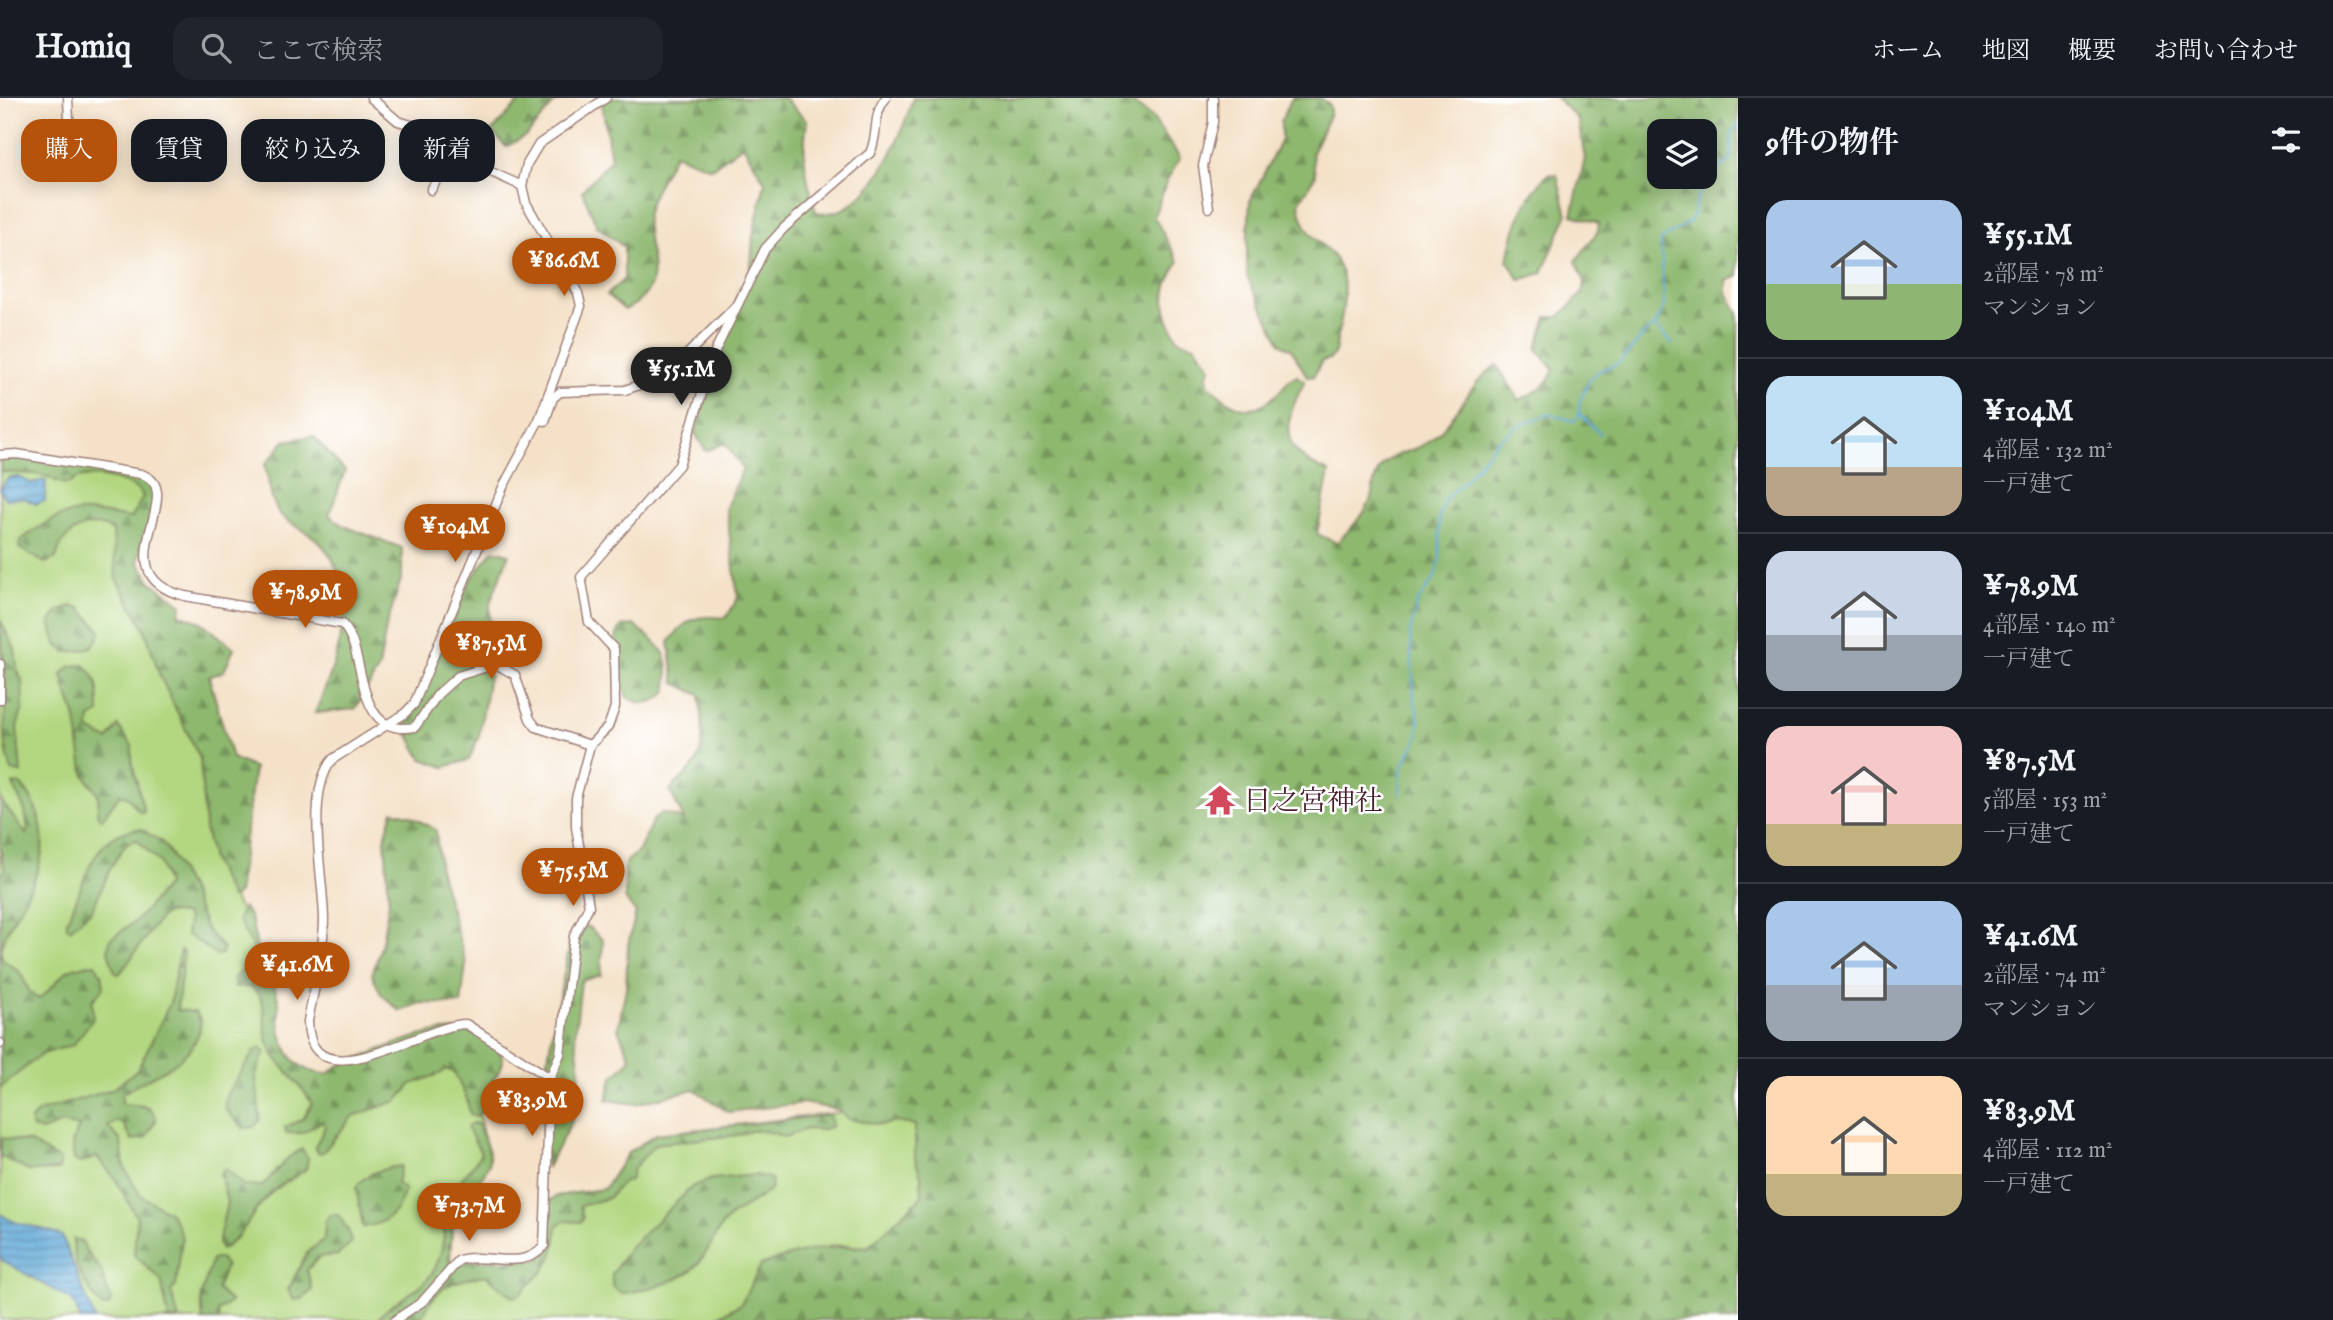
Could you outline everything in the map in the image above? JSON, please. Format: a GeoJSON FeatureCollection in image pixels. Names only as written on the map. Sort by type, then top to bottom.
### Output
{"type":"FeatureCollection","features":[{"type":"Feature","properties":{"kind":"street"},"geometry":{"type":"LineString","coordinates":[[68,98],[69,119]]}},
{"type":"Feature","properties":{"kind":"street"},"geometry":{"type":"LineString","coordinates":[[371,98],[399,121]]}},
{"type":"Feature","properties":{"kind":"street"},"geometry":{"type":"LineString","coordinates":[[550,1079],[466,1024],[455,1024],[356,1059],[340,1062],[315,1051],[308,1038],[324,922],[319,786],[325,769],[333,759],[390,723],[414,704],[503,487],[539,420],[582,306],[578,293],[526,203],[522,186],[527,164],[540,144],[606,98]]}},
{"type":"Feature","properties":{"kind":"street"},"geometry":{"type":"LineString","coordinates":[[395,1320],[422,1302],[458,1260],[474,1257],[524,1259],[536,1255],[544,1246],[550,1079],[559,1054],[574,936],[589,906],[575,805],[590,745],[608,727],[615,707],[614,649],[589,622],[580,581],[582,572],[636,517],[679,465],[716,348],[765,249],[773,238],[870,153],[876,142],[878,109],[886,98]]}},
{"type":"Feature","properties":{"kind":"street"},"geometry":{"type":"LineString","coordinates":[[1209,208],[1203,177],[1213,122],[1213,98]]}},
{"type":"Feature","properties":{"kind":"street"},"geometry":{"type":"LineString","coordinates":[[495,174],[522,186]]}},
{"type":"Feature","properties":{"kind":"street"},"geometry":{"type":"LineString","coordinates":[[432,190],[436,182]]}},
{"type":"Feature","properties":{"kind":"street"},"geometry":{"type":"LineString","coordinates":[[539,420],[545,421],[553,398],[561,392],[625,390],[665,376],[740,303]]}},
{"type":"Feature","properties":{"kind":"street"},"geometry":{"type":"LineString","coordinates":[[0,455],[17,454],[141,474],[151,479],[159,497],[145,554],[150,574],[161,586],[185,596],[342,624],[353,637],[359,670],[374,713],[390,723],[415,727],[438,694],[458,676],[496,664],[515,675],[530,719],[536,727],[590,745]]}},
{"type":"Feature","properties":{"kind":"street"},"geometry":{"type":"LineString","coordinates":[[0,664],[0,699]]}},
{"type":"Feature","properties":{"kind":"green space"},"geometry":{"type":"Polygon","coordinates":[[[523,98],[569,98],[555,102],[527,135],[506,147],[495,134],[495,128],[523,98]]]}},
{"type":"Feature","properties":{"kind":"green space"},"geometry":{"type":"Polygon","coordinates":[[[601,98],[784,98],[807,121],[804,146],[806,167],[816,212],[834,212],[851,205],[879,174],[900,134],[913,98],[1125,98],[1152,117],[1180,158],[1167,180],[1154,217],[1179,262],[1168,282],[1165,301],[1169,320],[1178,340],[1195,345],[1211,367],[1207,375],[1208,384],[1227,400],[1244,408],[1261,405],[1271,399],[1292,378],[1297,376],[1305,381],[1291,411],[1289,436],[1300,456],[1329,472],[1317,534],[1337,543],[1368,507],[1377,474],[1384,464],[1396,455],[1429,441],[1448,423],[1478,382],[1497,365],[1519,400],[1540,388],[1552,374],[1554,369],[1537,349],[1547,317],[1559,317],[1582,294],[1585,282],[1576,261],[1598,231],[1599,223],[1572,215],[1585,158],[1578,119],[1556,98],[1738,98],[1738,276],[1727,281],[1727,293],[1738,313],[1738,1320],[712,1320],[741,1304],[761,1265],[813,1250],[868,1247],[922,1196],[921,1176],[915,1158],[915,1125],[893,1122],[883,1125],[848,1119],[839,1110],[803,1103],[728,1112],[694,1089],[636,1104],[607,1100],[612,1078],[631,1059],[618,1029],[626,988],[628,945],[636,913],[625,899],[625,863],[639,851],[653,820],[662,813],[684,819],[670,791],[693,767],[701,751],[700,695],[675,683],[669,642],[682,627],[693,620],[706,617],[726,618],[738,598],[726,508],[743,469],[725,443],[706,451],[695,433],[740,287],[750,279],[753,236],[765,182],[743,145],[711,168],[674,154],[648,207],[647,227],[652,279],[640,300],[625,310],[607,295],[624,279],[624,247],[597,226],[582,191],[611,159],[601,98]]]}},
{"type":"Feature","properties":{"kind":"green space"},"geometry":{"type":"Polygon","coordinates":[[[1292,98],[1321,98],[1330,106],[1330,113],[1312,153],[1315,176],[1299,203],[1306,227],[1337,261],[1344,291],[1335,352],[1330,359],[1322,361],[1313,377],[1307,376],[1291,349],[1281,344],[1247,277],[1250,201],[1281,140],[1281,121],[1292,98]]]}},
{"type":"Feature","properties":{"kind":"green space"},"geometry":{"type":"Polygon","coordinates":[[[1548,174],[1557,175],[1567,215],[1542,273],[1520,280],[1508,261],[1513,237],[1526,203],[1548,174]]]}},
{"type":"Feature","properties":{"kind":"green space"},"geometry":{"type":"Polygon","coordinates":[[[313,436],[345,471],[329,515],[344,526],[402,548],[402,576],[386,627],[379,668],[355,709],[315,713],[338,650],[344,605],[341,583],[334,562],[321,544],[286,520],[278,511],[272,499],[265,465],[285,441],[313,436]]]}},
{"type":"Feature","properties":{"kind":"green space"},"geometry":{"type":"Polygon","coordinates":[[[3,458],[77,465],[150,482],[156,494],[138,561],[150,581],[182,605],[179,614],[201,622],[234,648],[224,671],[209,677],[232,758],[254,768],[238,894],[231,898],[212,860],[205,828],[200,759],[160,676],[144,627],[116,579],[113,531],[95,526],[78,529],[64,540],[56,558],[45,563],[19,548],[20,541],[61,516],[85,512],[132,518],[143,496],[132,486],[104,478],[86,477],[63,483],[43,475],[0,471],[3,458]]]}},
{"type":"Feature","properties":{"kind":"green space"},"geometry":{"type":"Polygon","coordinates":[[[0,460],[131,476],[156,494],[138,561],[150,581],[202,753],[212,860],[242,913],[262,978],[274,1035],[310,1082],[455,1034],[475,1096],[489,1164],[452,1229],[450,1261],[538,1260],[549,1245],[550,1200],[557,1196],[604,1189],[629,1152],[657,1134],[861,1110],[924,1116],[928,1196],[867,1247],[836,1245],[761,1265],[741,1304],[712,1320],[0,1320],[0,1088],[22,1069],[0,964],[0,716],[5,676],[0,649],[0,460]]]}},
{"type":"Feature","properties":{"kind":"green space"},"geometry":{"type":"Polygon","coordinates":[[[494,550],[509,554],[490,603],[491,663],[479,736],[469,760],[444,767],[422,759],[405,728],[471,579],[494,550]]]}},
{"type":"Feature","properties":{"kind":"green space"},"geometry":{"type":"Polygon","coordinates":[[[71,606],[80,608],[101,631],[95,643],[88,649],[66,652],[56,644],[50,622],[58,612],[71,606]]]}},
{"type":"Feature","properties":{"kind":"green space"},"geometry":{"type":"Polygon","coordinates":[[[0,620],[15,649],[17,669],[22,681],[23,708],[17,727],[21,772],[12,771],[6,748],[5,675],[0,620]]]}},
{"type":"Feature","properties":{"kind":"green space"},"geometry":{"type":"Polygon","coordinates":[[[634,625],[659,646],[667,660],[666,693],[657,700],[637,702],[627,697],[620,681],[615,652],[617,634],[621,627],[634,625]]]}},
{"type":"Feature","properties":{"kind":"green space"},"geometry":{"type":"Polygon","coordinates":[[[84,665],[96,681],[98,693],[99,713],[90,718],[89,730],[108,740],[118,726],[132,746],[132,761],[144,812],[140,812],[127,796],[120,794],[102,819],[97,814],[98,793],[83,770],[75,715],[62,674],[71,666],[84,665]]]}},
{"type":"Feature","properties":{"kind":"green space"},"geometry":{"type":"Polygon","coordinates":[[[13,784],[20,784],[26,790],[37,812],[42,835],[41,856],[28,894],[3,941],[2,958],[20,973],[29,991],[38,999],[67,972],[82,966],[95,964],[102,975],[104,987],[92,1001],[93,1019],[73,1045],[42,1054],[0,1088],[0,876],[5,871],[0,849],[0,799],[26,834],[28,830],[25,811],[13,784]]]}},
{"type":"Feature","properties":{"kind":"green space"},"geometry":{"type":"Polygon","coordinates":[[[393,811],[409,815],[436,830],[440,872],[466,963],[461,1004],[420,1003],[400,1011],[381,994],[372,975],[381,947],[389,903],[385,837],[393,811]]]}},
{"type":"Feature","properties":{"kind":"green space"},"geometry":{"type":"Polygon","coordinates":[[[141,829],[162,842],[170,853],[190,890],[206,929],[223,948],[222,954],[217,955],[186,934],[188,919],[184,914],[167,913],[157,922],[119,974],[115,973],[108,951],[110,939],[137,920],[167,885],[160,863],[137,840],[127,843],[112,865],[92,910],[70,929],[67,927],[67,920],[85,876],[100,849],[124,832],[141,829]]]}},
{"type":"Feature","properties":{"kind":"green space"},"geometry":{"type":"Polygon","coordinates":[[[243,907],[253,926],[261,963],[277,993],[283,1041],[299,1065],[307,1070],[328,1074],[338,1066],[415,1037],[456,1030],[474,1033],[490,1042],[503,1060],[487,1089],[482,1112],[476,1116],[470,1114],[467,1099],[454,1072],[445,1069],[442,1073],[412,1084],[397,1101],[353,1116],[323,1152],[318,1153],[315,1147],[325,1127],[323,1121],[302,1133],[286,1133],[285,1127],[303,1119],[312,1104],[272,1051],[258,993],[252,987],[235,987],[233,978],[251,964],[252,946],[238,920],[243,907]]]}},
{"type":"Feature","properties":{"kind":"green space"},"geometry":{"type":"Polygon","coordinates":[[[587,926],[603,940],[601,975],[581,981],[575,1034],[580,1071],[572,1121],[547,1167],[543,1110],[549,1052],[571,938],[578,928],[587,926]]]}},
{"type":"Feature","properties":{"kind":"green space"},"geometry":{"type":"Polygon","coordinates":[[[180,950],[184,952],[177,1010],[195,1012],[201,1020],[198,1035],[183,1057],[122,1094],[122,1104],[144,1106],[152,1111],[156,1120],[146,1138],[132,1140],[124,1125],[117,1121],[108,1127],[121,1141],[124,1167],[140,1195],[169,1212],[182,1238],[176,1286],[171,1291],[179,1320],[169,1320],[161,1280],[134,1255],[137,1218],[116,1180],[97,1157],[80,1163],[74,1160],[72,1143],[79,1127],[62,1123],[42,1131],[33,1128],[30,1121],[38,1112],[113,1089],[138,1069],[170,1003],[180,950]]]}},
{"type":"Feature","properties":{"kind":"green space"},"geometry":{"type":"Polygon","coordinates":[[[260,1048],[265,1051],[256,1075],[260,1120],[254,1127],[243,1128],[225,1109],[226,1095],[255,1051],[260,1048]]]}},
{"type":"Feature","properties":{"kind":"green space"},"geometry":{"type":"Polygon","coordinates":[[[830,1115],[832,1126],[821,1130],[807,1129],[784,1137],[756,1131],[655,1144],[633,1169],[630,1180],[624,1181],[608,1198],[580,1206],[583,1219],[580,1222],[564,1221],[557,1226],[555,1244],[547,1266],[520,1294],[512,1297],[486,1275],[446,1287],[433,1299],[420,1320],[377,1320],[421,1285],[434,1270],[441,1251],[453,1193],[481,1153],[467,1127],[472,1123],[478,1124],[489,1152],[489,1164],[452,1229],[449,1261],[538,1260],[549,1246],[550,1200],[557,1196],[604,1189],[629,1152],[657,1134],[830,1115]]]}},
{"type":"Feature","properties":{"kind":"green space"},"geometry":{"type":"Polygon","coordinates":[[[1,1138],[29,1142],[60,1160],[59,1170],[29,1171],[0,1156],[1,1138]]]}},
{"type":"Feature","properties":{"kind":"green space"},"geometry":{"type":"Polygon","coordinates":[[[302,1149],[308,1158],[306,1169],[272,1193],[242,1232],[221,1250],[218,1243],[227,1202],[220,1174],[225,1168],[244,1185],[262,1186],[289,1157],[302,1149]]]}},
{"type":"Feature","properties":{"kind":"green space"},"geometry":{"type":"Polygon","coordinates":[[[401,1166],[397,1183],[405,1190],[399,1205],[385,1220],[363,1227],[356,1187],[370,1174],[401,1166]]]}},
{"type":"Feature","properties":{"kind":"green space"},"geometry":{"type":"Polygon","coordinates":[[[756,1175],[772,1179],[771,1188],[724,1223],[701,1260],[690,1271],[662,1284],[622,1294],[612,1286],[612,1274],[630,1247],[693,1186],[712,1179],[756,1175]]]}},
{"type":"Feature","properties":{"kind":"green space"},"geometry":{"type":"Polygon","coordinates":[[[330,1215],[338,1215],[349,1232],[351,1243],[338,1255],[319,1257],[307,1270],[312,1290],[302,1299],[294,1300],[288,1290],[307,1253],[324,1239],[325,1222],[330,1215]]]}},
{"type":"Feature","properties":{"kind":"green space"},"geometry":{"type":"Polygon","coordinates":[[[73,1239],[82,1241],[87,1253],[101,1270],[111,1301],[108,1306],[102,1307],[81,1276],[75,1259],[73,1239]]]}},
{"type":"Feature","properties":{"kind":"green space"},"geometry":{"type":"Polygon","coordinates":[[[219,1258],[226,1266],[217,1289],[231,1302],[218,1311],[219,1320],[203,1320],[201,1295],[212,1260],[219,1258]]]}},
{"type":"Feature","properties":{"kind":"water"},"geometry":{"type":"Polygon","coordinates":[[[9,477],[19,477],[30,483],[46,480],[45,501],[36,504],[23,498],[5,499],[0,489],[9,477]]]}},
{"type":"Feature","properties":{"kind":"water"},"geometry":{"type":"Polygon","coordinates":[[[0,1214],[16,1222],[62,1236],[95,1320],[81,1320],[73,1301],[0,1259],[0,1214]]]}},
{"type":"Feature","properties":{"kind":"waterway"},"geometry":{"type":"LineString","coordinates":[[1400,795],[1401,769],[1418,737],[1419,720],[1414,697],[1410,632],[1417,603],[1435,577],[1440,560],[1439,517],[1444,500],[1467,478],[1499,439],[1525,423],[1551,414],[1573,421],[1578,418],[1580,400],[1590,379],[1597,372],[1619,363],[1645,333],[1655,326],[1664,305],[1661,240],[1690,221],[1705,182],[1713,172],[1731,161],[1732,133],[1738,124]]}},
{"type":"Feature","properties":{"kind":"waterway"},"geometry":{"type":"LineString","coordinates":[[1656,327],[1672,344]]}},
{"type":"Feature","properties":{"kind":"waterway"},"geometry":{"type":"LineString","coordinates":[[1579,413],[1600,434]]}},
{"type":"Feature","properties":{"kind":"place","name":"日之宮神社"},"geometry":{"type":"Point","coordinates":[1220,800]}}]}
